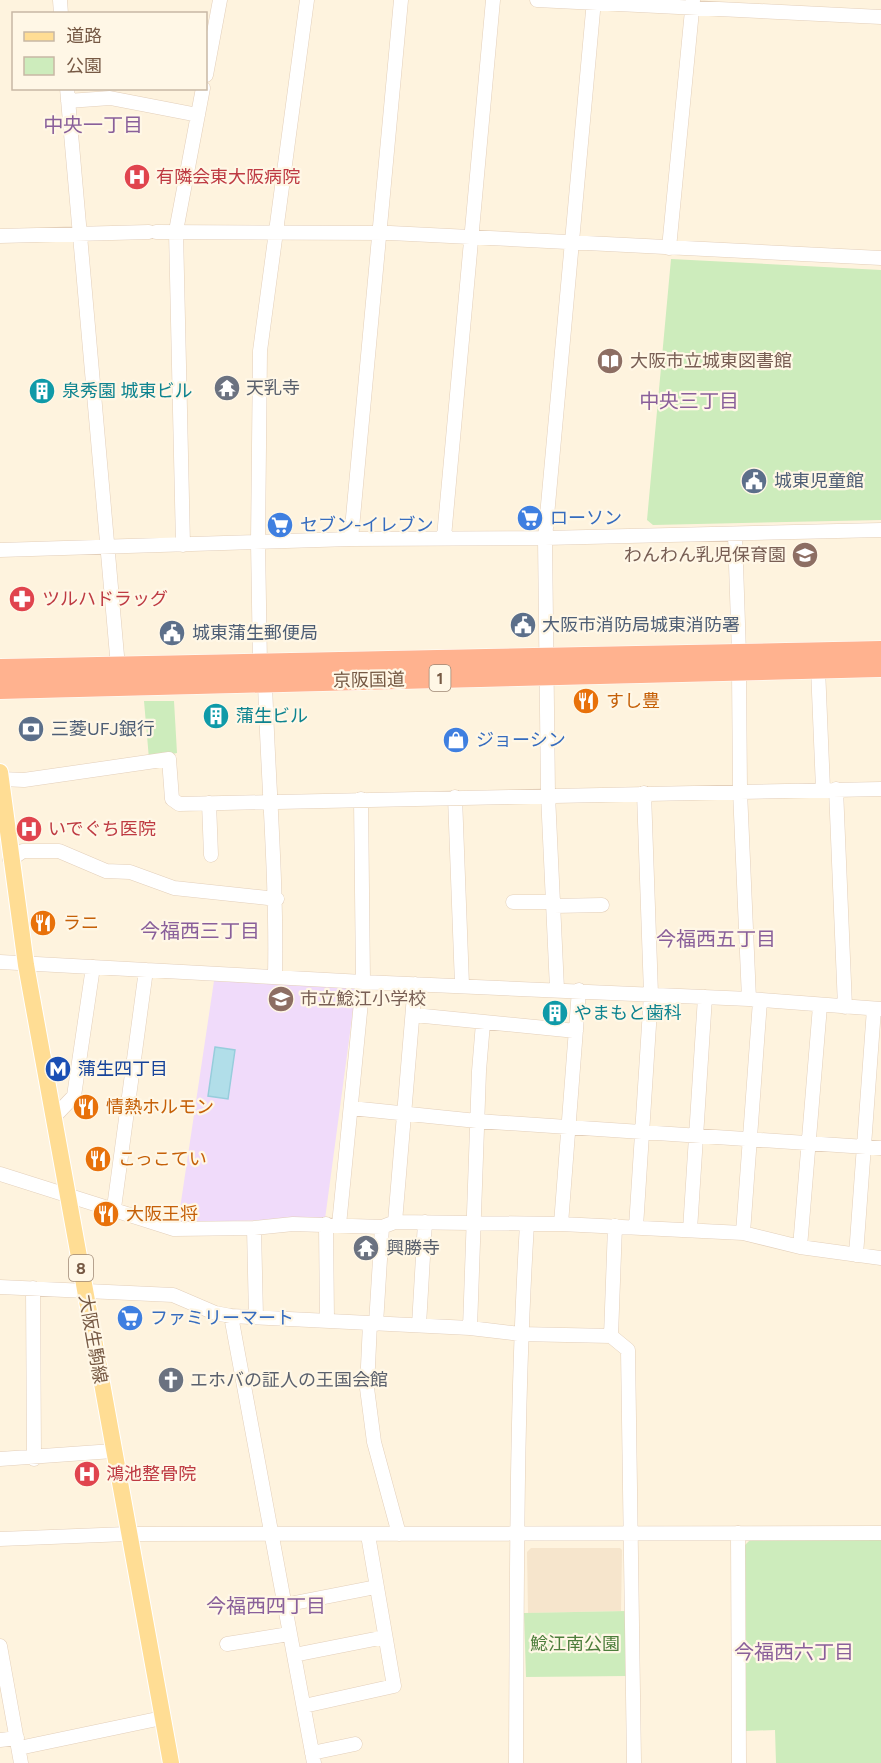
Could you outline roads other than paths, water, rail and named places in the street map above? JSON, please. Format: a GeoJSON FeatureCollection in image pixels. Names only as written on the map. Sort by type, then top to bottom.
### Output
{"type":"FeatureCollection","features":[{"type":"Feature","properties":{"kind":"highway","name":"京阪国道"},"geometry":{"type":"LineString","coordinates":[[0,689],[263,674],[739,662],[881,651]]}},
{"type":"Feature","properties":{"kind":"highway","name":"京阪国道"},"geometry":{"type":"LineString","coordinates":[[739,662],[818,668],[881,667]]}},
{"type":"Feature","properties":{"kind":"highway","name":"京阪国道"},"geometry":{"type":"LineString","coordinates":[[0,669],[118,666],[263,674]]}},
{"type":"Feature","properties":{"kind":"main road","name":"大阪生駒線"},"geometry":{"type":"LineString","coordinates":[[0,772],[10,860],[26,965],[114,1450],[127,1534],[171,1763]]}},
{"type":"Feature","properties":{"kind":"street"},"geometry":{"type":"LineString","coordinates":[[207,70],[220,0]]}},
{"type":"Feature","properties":{"kind":"street"},"geometry":{"type":"LineString","coordinates":[[275,977],[277,899],[269,800],[258,542],[260,351],[278,232],[307,0]]}},
{"type":"Feature","properties":{"kind":"street"},"geometry":{"type":"LineString","coordinates":[[351,539],[401,0]]}},
{"type":"Feature","properties":{"kind":"street"},"geometry":{"type":"LineString","coordinates":[[444,537],[493,0]]}},
{"type":"Feature","properties":{"kind":"street"},"geometry":{"type":"LineString","coordinates":[[537,0],[787,6],[881,17]]}},
{"type":"Feature","properties":{"kind":"street"},"geometry":{"type":"LineString","coordinates":[[557,989],[548,795],[545,538],[594,2]]}},
{"type":"Feature","properties":{"kind":"street"},"geometry":{"type":"LineString","coordinates":[[669,248],[693,4]]}},
{"type":"Feature","properties":{"kind":"street"},"geometry":{"type":"LineString","coordinates":[[183,545],[176,231],[203,90]]}},
{"type":"Feature","properties":{"kind":"street"},"geometry":{"type":"LineString","coordinates":[[118,666],[68,95],[110,98],[198,115]]}},
{"type":"Feature","properties":{"kind":"street"},"geometry":{"type":"LineString","coordinates":[[0,236],[176,231],[381,233],[881,258]]}},
{"type":"Feature","properties":{"kind":"street"},"geometry":{"type":"LineString","coordinates":[[0,550],[351,539],[545,538],[881,530]]}},
{"type":"Feature","properties":{"kind":"street"},"geometry":{"type":"LineString","coordinates":[[735,534],[740,791],[754,1000],[743,1233]]}},
{"type":"Feature","properties":{"kind":"street"},"geometry":{"type":"LineString","coordinates":[[818,668],[830,789],[844,1007]]}},
{"type":"Feature","properties":{"kind":"street"},"geometry":{"type":"LineString","coordinates":[[1,778],[24,780],[169,759],[172,799],[179,804],[269,800],[881,789]]}},
{"type":"Feature","properties":{"kind":"street"},"geometry":{"type":"LineString","coordinates":[[636,1227],[651,994],[644,793]]}},
{"type":"Feature","properties":{"kind":"street"},"geometry":{"type":"LineString","coordinates":[[454,797],[462,985]]}},
{"type":"Feature","properties":{"kind":"street"},"geometry":{"type":"LineString","coordinates":[[327,1320],[333,1225],[351,1108],[363,982],[361,799]]}},
{"type":"Feature","properties":{"kind":"street"},"geometry":{"type":"LineString","coordinates":[[209,803],[211,855]]}},
{"type":"Feature","properties":{"kind":"street"},"geometry":{"type":"LineString","coordinates":[[10,860],[23,851],[59,851],[106,871],[130,872],[174,888],[277,899]]}},
{"type":"Feature","properties":{"kind":"street"},"geometry":{"type":"LineString","coordinates":[[513,902],[602,905]]}},
{"type":"Feature","properties":{"kind":"street"},"geometry":{"type":"LineString","coordinates":[[1,962],[363,982],[579,990],[877,1009],[856,1255]]}},
{"type":"Feature","properties":{"kind":"street"},"geometry":{"type":"LineString","coordinates":[[54,1117],[74,1096],[93,967]]}},
{"type":"Feature","properties":{"kind":"street"},"geometry":{"type":"LineString","coordinates":[[114,1208],[146,970]]}},
{"type":"Feature","properties":{"kind":"street"},"geometry":{"type":"LineString","coordinates":[[399,1534],[374,1442],[367,1388],[373,1323],[405,1113],[415,984]]}},
{"type":"Feature","properties":{"kind":"street"},"geometry":{"type":"LineString","coordinates":[[561,1224],[579,990]]}},
{"type":"Feature","properties":{"kind":"street"},"geometry":{"type":"LineString","coordinates":[[690,1230],[694,1135],[705,997]]}},
{"type":"Feature","properties":{"kind":"street"},"geometry":{"type":"LineString","coordinates":[[800,1247],[820,1006]]}},
{"type":"Feature","properties":{"kind":"street"},"geometry":{"type":"LineString","coordinates":[[414,1015],[576,1031]]}},
{"type":"Feature","properties":{"kind":"street"},"geometry":{"type":"LineString","coordinates":[[470,1328],[476,1222],[477,1121],[483,1023]]}},
{"type":"Feature","properties":{"kind":"street"},"geometry":{"type":"LineString","coordinates":[[351,1108],[477,1121],[881,1148]]}},
{"type":"Feature","properties":{"kind":"street"},"geometry":{"type":"LineString","coordinates":[[0,1174],[114,1208],[174,1229],[425,1222],[615,1226],[743,1233],[800,1247],[881,1258]]}},
{"type":"Feature","properties":{"kind":"street"},"geometry":{"type":"LineString","coordinates":[[419,1325],[425,1222]]}},
{"type":"Feature","properties":{"kind":"street"},"geometry":{"type":"LineString","coordinates":[[516,1763],[516,1535],[520,1334],[527,1224]]}},
{"type":"Feature","properties":{"kind":"street"},"geometry":{"type":"LineString","coordinates":[[611,1336],[615,1226]]}},
{"type":"Feature","properties":{"kind":"street"},"geometry":{"type":"LineString","coordinates":[[254,1228],[256,1317]]}},
{"type":"Feature","properties":{"kind":"street"},"geometry":{"type":"LineString","coordinates":[[0,1287],[173,1295],[215,1313],[231,1316],[470,1328],[520,1334],[611,1336],[628,1350],[634,1763]]}},
{"type":"Feature","properties":{"kind":"street"},"geometry":{"type":"LineString","coordinates":[[33,1288],[34,1459]]}},
{"type":"Feature","properties":{"kind":"street"},"geometry":{"type":"LineString","coordinates":[[231,1316],[313,1758],[355,1744]]}},
{"type":"Feature","properties":{"kind":"street"},"geometry":{"type":"LineString","coordinates":[[0,1460],[34,1459],[114,1450]]}},
{"type":"Feature","properties":{"kind":"street"},"geometry":{"type":"LineString","coordinates":[[738,1533],[739,1763]]}},
{"type":"Feature","properties":{"kind":"street"},"geometry":{"type":"LineString","coordinates":[[0,1539],[127,1534],[271,1536],[881,1533]]}},
{"type":"Feature","properties":{"kind":"street"},"geometry":{"type":"LineString","coordinates":[[304,1706],[394,1686],[368,1535]]}},
{"type":"Feature","properties":{"kind":"street"},"geometry":{"type":"LineString","coordinates":[[284,1605],[376,1587]]}},
{"type":"Feature","properties":{"kind":"street"},"geometry":{"type":"LineString","coordinates":[[227,1644],[289,1634]]}},
{"type":"Feature","properties":{"kind":"street"},"geometry":{"type":"LineString","coordinates":[[294,1655],[385,1637]]}},
{"type":"Feature","properties":{"kind":"street"},"geometry":{"type":"LineString","coordinates":[[0,1646],[21,1763]]}},
{"type":"Feature","properties":{"kind":"street"},"geometry":{"type":"LineString","coordinates":[[0,1740],[18,1743],[162,1718]]}},
{"type":"Feature","properties":{"kind":"water"},"geometry":{"type":"Polygon","coordinates":[[[215,1047],[235,1050],[228,1099],[208,1096],[215,1047]]]}},
{"type":"Feature","properties":{"kind":"place","name":"有隣会東大阪病院"},"geometry":{"type":"Point","coordinates":[137,177]}},
{"type":"Feature","properties":{"kind":"place","name":"大阪市立城東図書館"},"geometry":{"type":"Point","coordinates":[610,361]}},
{"type":"Feature","properties":{"kind":"place","name":"天乳寺"},"geometry":{"type":"Point","coordinates":[227,388]}},
{"type":"Feature","properties":{"kind":"place","name":"泉秀園 城東ビル"},"geometry":{"type":"Point","coordinates":[42,391]}},
{"type":"Feature","properties":{"kind":"place","name":"城東児童館"},"geometry":{"type":"Point","coordinates":[754,481]}},
{"type":"Feature","properties":{"kind":"place","name":"ローソン"},"geometry":{"type":"Point","coordinates":[530,518]}},
{"type":"Feature","properties":{"kind":"place","name":"セブン-イレブン"},"geometry":{"type":"Point","coordinates":[280,525]}},
{"type":"Feature","properties":{"kind":"place","name":"わんわん乳児保育園"},"geometry":{"type":"Point","coordinates":[805,555]}},
{"type":"Feature","properties":{"kind":"place","name":"ツルハドラッグ"},"geometry":{"type":"Point","coordinates":[22,599]}},
{"type":"Feature","properties":{"kind":"place","name":"大阪市消防局城東消防署"},"geometry":{"type":"Point","coordinates":[523,625]}},
{"type":"Feature","properties":{"kind":"place","name":"城東蒲生郵便局"},"geometry":{"type":"Point","coordinates":[172,633]}},
{"type":"Feature","properties":{"kind":"place","name":"すし豊"},"geometry":{"type":"Point","coordinates":[586,701]}},
{"type":"Feature","properties":{"kind":"place","name":"蒲生ビル"},"geometry":{"type":"Point","coordinates":[216,716]}},
{"type":"Feature","properties":{"kind":"place","name":"三菱UFJ銀行"},"geometry":{"type":"Point","coordinates":[31,729]}},
{"type":"Feature","properties":{"kind":"place","name":"ジョーシン"},"geometry":{"type":"Point","coordinates":[456,740]}},
{"type":"Feature","properties":{"kind":"place","name":"いでぐち医院"},"geometry":{"type":"Point","coordinates":[29,829]}},
{"type":"Feature","properties":{"kind":"place","name":"ラニ"},"geometry":{"type":"Point","coordinates":[43,923]}},
{"type":"Feature","properties":{"kind":"place","name":"市立鯰江小学校"},"geometry":{"type":"Point","coordinates":[281,999]}},
{"type":"Feature","properties":{"kind":"place","name":"やまもと歯科"},"geometry":{"type":"Point","coordinates":[555,1013]}},
{"type":"Feature","properties":{"kind":"place","name":"蒲生四丁目"},"geometry":{"type":"Point","coordinates":[58,1069]}},
{"type":"Feature","properties":{"kind":"place","name":"情熱ホルモン"},"geometry":{"type":"Point","coordinates":[86,1107]}},
{"type":"Feature","properties":{"kind":"place","name":"こっこてい"},"geometry":{"type":"Point","coordinates":[98,1159]}},
{"type":"Feature","properties":{"kind":"place","name":"大阪王将"},"geometry":{"type":"Point","coordinates":[106,1214]}},
{"type":"Feature","properties":{"kind":"place","name":"興勝寺"},"geometry":{"type":"Point","coordinates":[366,1248]}},
{"type":"Feature","properties":{"kind":"place","name":"ファミリーマート"},"geometry":{"type":"Point","coordinates":[130,1318]}},
{"type":"Feature","properties":{"kind":"place","name":"エホバの証人の王国会館"},"geometry":{"type":"Point","coordinates":[171,1380]}},
{"type":"Feature","properties":{"kind":"place","name":"鴻池整骨院"},"geometry":{"type":"Point","coordinates":[87,1474]}},
{"type":"Feature","properties":{"kind":"district","name":"中央一丁目"},"geometry":{"type":"Point","coordinates":[93,125]}},
{"type":"Feature","properties":{"kind":"district","name":"中央三丁目"},"geometry":{"type":"Point","coordinates":[689,401]}},
{"type":"Feature","properties":{"kind":"district","name":"今福西三丁目"},"geometry":{"type":"Point","coordinates":[200,931]}},
{"type":"Feature","properties":{"kind":"district","name":"今福西五丁目"},"geometry":{"type":"Point","coordinates":[716,939]}},
{"type":"Feature","properties":{"kind":"district","name":"今福西四丁目"},"geometry":{"type":"Point","coordinates":[266,1606]}},
{"type":"Feature","properties":{"kind":"district","name":"今福西六丁目"},"geometry":{"type":"Point","coordinates":[794,1652]}},
{"type":"Feature","properties":{"kind":"park label","name":"鯰江南公園"},"geometry":{"type":"Point","coordinates":[575,1644]}}]}
